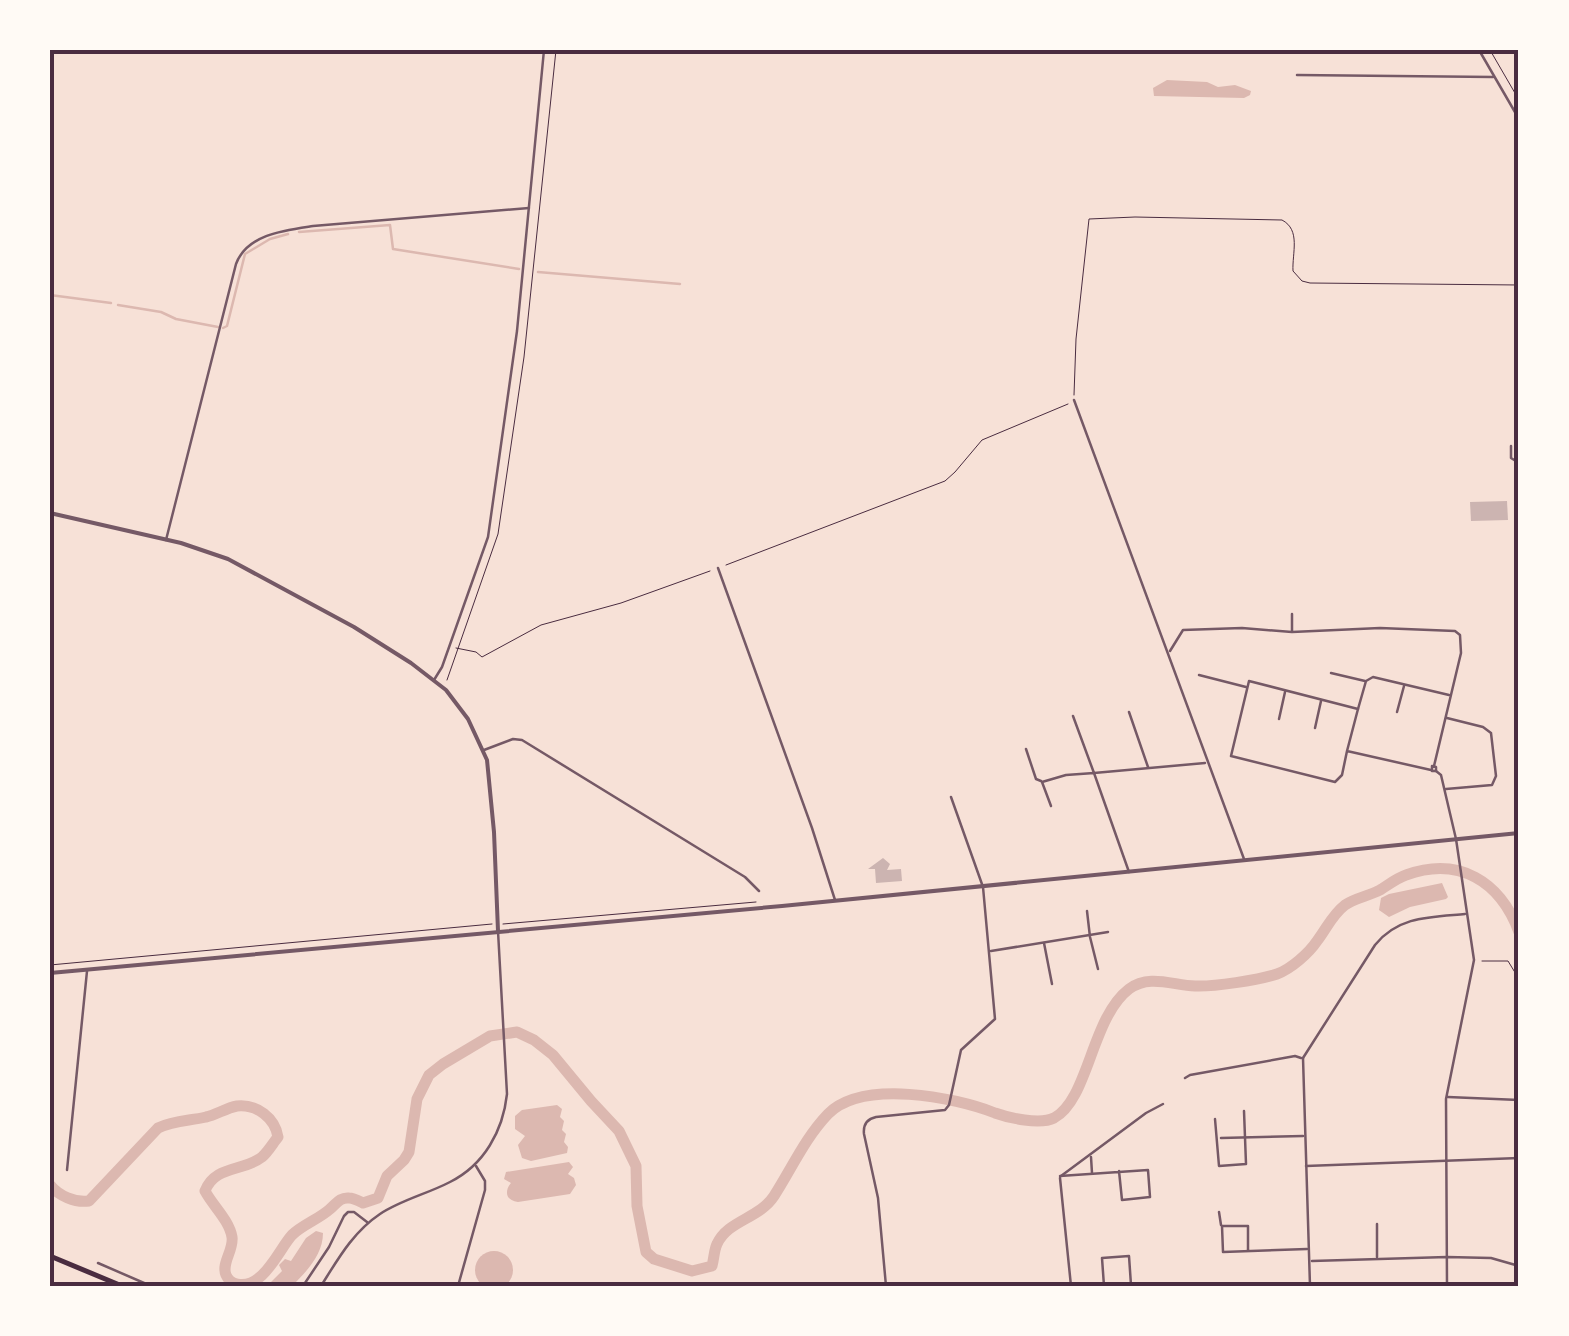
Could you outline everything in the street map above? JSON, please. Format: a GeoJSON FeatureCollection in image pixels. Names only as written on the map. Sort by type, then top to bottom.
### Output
{"type":"FeatureCollection","features":[{"type":"Feature","properties":{"kind":"main road"},"geometry":{"type":"LineString","coordinates":[[50,1256],[122,1286]]}},
{"type":"Feature","properties":{"kind":"street"},"geometry":{"type":"LineString","coordinates":[[434,680],[488,537],[512,375],[544,50]]}},
{"type":"Feature","properties":{"kind":"street"},"geometry":{"type":"LineString","coordinates":[[1479,50],[1519,119]]}},
{"type":"Feature","properties":{"kind":"street"},"geometry":{"type":"LineString","coordinates":[[1297,75],[1493,77]]}},
{"type":"Feature","properties":{"kind":"street"},"geometry":{"type":"LineString","coordinates":[[166,540],[242,252],[259,240],[297,228],[530,208]]}},
{"type":"Feature","properties":{"kind":"street"},"geometry":{"type":"LineString","coordinates":[[1074,400],[1244,861]]}},
{"type":"Feature","properties":{"kind":"street"},"geometry":{"type":"LineString","coordinates":[[1512,446],[1511,458],[1519,463]]}},
{"type":"Feature","properties":{"kind":"street"},"geometry":{"type":"LineString","coordinates":[[50,513],[212,552],[250,570],[354,627],[434,680],[451,695],[476,732],[490,776],[505,1051],[503,1116],[493,1141],[474,1164],[454,1180],[401,1202],[368,1223],[349,1243],[321,1286]]}},
{"type":"Feature","properties":{"kind":"street"},"geometry":{"type":"LineString","coordinates":[[718,568],[835,900]]}},
{"type":"Feature","properties":{"kind":"street"},"geometry":{"type":"LineString","coordinates":[[1292,614],[1292,632]]}},
{"type":"Feature","properties":{"kind":"street"},"geometry":{"type":"LineString","coordinates":[[1167,652],[1183,630],[1182,622]]}},
{"type":"Feature","properties":{"kind":"street"},"geometry":{"type":"LineString","coordinates":[[1183,630],[1455,630],[1460,634],[1461,653],[1434,769]]}},
{"type":"Feature","properties":{"kind":"street"},"geometry":{"type":"LineString","coordinates":[[1331,673],[1366,682]]}},
{"type":"Feature","properties":{"kind":"street"},"geometry":{"type":"LineString","coordinates":[[1199,675],[1248,687]]}},
{"type":"Feature","properties":{"kind":"street"},"geometry":{"type":"LineString","coordinates":[[1358,710],[1249,682],[1231,756],[1335,782],[1342,775],[1366,682],[1373,677],[1451,696]]}},
{"type":"Feature","properties":{"kind":"street"},"geometry":{"type":"LineString","coordinates":[[1397,712],[1404,684]]}},
{"type":"Feature","properties":{"kind":"street"},"geometry":{"type":"LineString","coordinates":[[1279,720],[1286,690]]}},
{"type":"Feature","properties":{"kind":"street"},"geometry":{"type":"LineString","coordinates":[[1315,728],[1321,700]]}},
{"type":"Feature","properties":{"kind":"street"},"geometry":{"type":"LineString","coordinates":[[1128,712],[1148,768]]}},
{"type":"Feature","properties":{"kind":"street"},"geometry":{"type":"LineString","coordinates":[[1073,716],[1129,872]]}},
{"type":"Feature","properties":{"kind":"street"},"geometry":{"type":"LineString","coordinates":[[1444,790],[1492,785],[1496,776],[1492,733],[1446,718]]}},
{"type":"Feature","properties":{"kind":"street"},"geometry":{"type":"LineString","coordinates":[[482,750],[512,739],[522,740],[745,877],[759,891]]}},
{"type":"Feature","properties":{"kind":"street"},"geometry":{"type":"LineString","coordinates":[[1026,749],[1036,779],[1042,782],[1066,775],[1207,763]]}},
{"type":"Feature","properties":{"kind":"street"},"geometry":{"type":"LineString","coordinates":[[1347,751],[1434,769],[1441,775],[1456,839],[1474,960],[1446,1097],[1447,1286]]}},
{"type":"Feature","properties":{"kind":"street"},"geometry":{"type":"LineString","coordinates":[[1042,782],[1050,806]]}},
{"type":"Feature","properties":{"kind":"street"},"geometry":{"type":"LineString","coordinates":[[886,1286],[878,1198],[864,1127],[872,1118],[945,1110],[961,1050],[995,1018],[982,887],[951,797]]}},
{"type":"Feature","properties":{"kind":"street"},"geometry":{"type":"LineString","coordinates":[[50,972],[498,928],[982,887],[1519,833]]}},
{"type":"Feature","properties":{"kind":"street"},"geometry":{"type":"LineString","coordinates":[[1087,911],[1098,969]]}},
{"type":"Feature","properties":{"kind":"street"},"geometry":{"type":"LineString","coordinates":[[1310,1286],[1303,1058],[1383,936],[1403,921],[1466,914]]}},
{"type":"Feature","properties":{"kind":"street"},"geometry":{"type":"LineString","coordinates":[[989,951],[1108,932]]}},
{"type":"Feature","properties":{"kind":"street"},"geometry":{"type":"LineString","coordinates":[[1044,942],[1052,984]]}},
{"type":"Feature","properties":{"kind":"street"},"geometry":{"type":"LineString","coordinates":[[66,1170],[88,969]]}},
{"type":"Feature","properties":{"kind":"street"},"geometry":{"type":"LineString","coordinates":[[1185,1078],[1295,1056],[1303,1058]]}},
{"type":"Feature","properties":{"kind":"street"},"geometry":{"type":"LineString","coordinates":[[1446,1097],[1519,1100]]}},
{"type":"Feature","properties":{"kind":"street"},"geometry":{"type":"LineString","coordinates":[[1060,1176],[1164,1104]]}},
{"type":"Feature","properties":{"kind":"street"},"geometry":{"type":"LineString","coordinates":[[1215,1120],[1219,1166],[1246,1164],[1244,1110]]}},
{"type":"Feature","properties":{"kind":"street"},"geometry":{"type":"LineString","coordinates":[[1218,1138],[1305,1136]]}},
{"type":"Feature","properties":{"kind":"street"},"geometry":{"type":"LineString","coordinates":[[1090,1155],[1092,1173]]}},
{"type":"Feature","properties":{"kind":"street"},"geometry":{"type":"LineString","coordinates":[[1306,1166],[1519,1158]]}},
{"type":"Feature","properties":{"kind":"street"},"geometry":{"type":"LineString","coordinates":[[458,1286],[485,1190],[482,1174],[474,1164]]}},
{"type":"Feature","properties":{"kind":"street"},"geometry":{"type":"LineString","coordinates":[[1060,1176],[1148,1170],[1150,1198],[1122,1200],[1119,1172]]}},
{"type":"Feature","properties":{"kind":"street"},"geometry":{"type":"LineString","coordinates":[[1060,1176],[1071,1286]]}},
{"type":"Feature","properties":{"kind":"street"},"geometry":{"type":"LineString","coordinates":[[304,1286],[348,1212],[368,1223]]}},
{"type":"Feature","properties":{"kind":"street"},"geometry":{"type":"LineString","coordinates":[[1218,1212],[1223,1252],[1308,1250]]}},
{"type":"Feature","properties":{"kind":"street"},"geometry":{"type":"LineString","coordinates":[[1309,1261],[1492,1258],[1518,1266],[1518,1218]]}},
{"type":"Feature","properties":{"kind":"street"},"geometry":{"type":"LineString","coordinates":[[1377,1224],[1377,1258]]}},
{"type":"Feature","properties":{"kind":"street"},"geometry":{"type":"LineString","coordinates":[[1222,1226],[1248,1226],[1248,1250]]}},
{"type":"Feature","properties":{"kind":"street"},"geometry":{"type":"LineString","coordinates":[[1104,1286],[1102,1258],[1129,1256],[1132,1285],[1121,1286]]}},
{"type":"Feature","properties":{"kind":"street"},"geometry":{"type":"LineString","coordinates":[[98,1264],[152,1286]]}},
{"type":"Feature","properties":{"kind":"path"},"geometry":{"type":"LineString","coordinates":[[542,204],[556,50]]}},
{"type":"Feature","properties":{"kind":"path"},"geometry":{"type":"LineString","coordinates":[[1490,50],[1519,100]]}},
{"type":"Feature","properties":{"kind":"path"},"geometry":{"type":"LineString","coordinates":[[448,646],[482,657],[541,624],[620,604],[945,480],[982,440],[1064,407],[1074,400],[1076,339],[1090,219],[1282,220],[1288,222],[1294,233],[1293,271],[1302,282],[1519,284]]}},
{"type":"Feature","properties":{"kind":"path"},"geometry":{"type":"LineString","coordinates":[[50,965],[498,928],[755,902]]}},
{"type":"Feature","properties":{"kind":"path"},"geometry":{"type":"LineString","coordinates":[[1474,960],[1508,961],[1519,979]]}},
{"type":"Feature","properties":{"kind":"shaded area"},"geometry":{"type":"Polygon","coordinates":[[[1167,80],[1207,82],[1218,87],[1235,85],[1251,91],[1244,98],[1154,96],[1153,88],[1167,80]]]}},
{"type":"Feature","properties":{"kind":"shaded area"},"geometry":{"type":"Polygon","coordinates":[[[1442,883],[1446,899],[1410,907],[1389,917],[1379,910],[1381,898],[1389,894],[1442,883]]]}},
{"type":"Feature","properties":{"kind":"shaded area"},"geometry":{"type":"Polygon","coordinates":[[[557,1105],[562,1109],[567,1153],[531,1161],[522,1158],[518,1145],[525,1136],[515,1129],[515,1116],[522,1110],[557,1105]]]}},
{"type":"Feature","properties":{"kind":"shaded area"},"geometry":{"type":"Polygon","coordinates":[[[569,1162],[573,1167],[568,1174],[576,1185],[570,1194],[518,1202],[507,1195],[511,1183],[504,1179],[506,1172],[569,1162]]]}},
{"type":"Feature","properties":{"kind":"shaded area"},"geometry":{"type":"Polygon","coordinates":[[[316,1231],[323,1233],[320,1249],[303,1275],[292,1286],[267,1286],[282,1271],[279,1265],[285,1259],[291,1261],[306,1238],[316,1231]]]}},
{"type":"Feature","properties":{"kind":"shaded area"},"geometry":{"type":"Polygon","coordinates":[[[494,1251],[507,1257],[513,1270],[507,1283],[494,1289],[481,1283],[475,1270],[481,1257],[494,1251]]]}},
{"type":"Feature","properties":{"kind":"building"},"geometry":{"type":"Polygon","coordinates":[[[1507,501],[1508,520],[1471,521],[1470,502],[1507,501]]]}},
{"type":"Feature","properties":{"kind":"building"},"geometry":{"type":"Polygon","coordinates":[[[883,858],[890,864],[887,870],[901,869],[902,881],[876,883],[875,869],[868,869],[883,858]]]}},
{"type":"Feature","properties":{"kind":"waterway"},"geometry":{"type":"LineString","coordinates":[[299,232],[390,225],[393,249],[519,269]]}},
{"type":"Feature","properties":{"kind":"waterway"},"geometry":{"type":"LineString","coordinates":[[223,328],[227,326],[245,254],[270,239],[288,234]]}},
{"type":"Feature","properties":{"kind":"waterway"},"geometry":{"type":"LineString","coordinates":[[538,272],[680,284]]}},
{"type":"Feature","properties":{"kind":"waterway"},"geometry":{"type":"LineString","coordinates":[[50,295],[111,303]]}},
{"type":"Feature","properties":{"kind":"waterway"},"geometry":{"type":"LineString","coordinates":[[118,305],[218,327]]}},
{"type":"Feature","properties":{"kind":"waterway"},"geometry":{"type":"LineString","coordinates":[[50,1185],[68,1198],[89,1201],[158,1128],[237,1106],[258,1110],[269,1118],[278,1137],[262,1157],[215,1177],[205,1191],[232,1237],[226,1275],[234,1283],[246,1284],[262,1275],[292,1235],[341,1200],[351,1198],[363,1203],[378,1198],[387,1176],[409,1152],[417,1099],[429,1075],[490,1036],[517,1032],[553,1055],[619,1131],[636,1166],[637,1206],[646,1252],[654,1259],[692,1271],[712,1266],[722,1236],[768,1204],[812,1133],[844,1103],[863,1097],[909,1094],[957,1101],[1024,1120],[1054,1118],[1075,1094],[1106,1019],[1129,989],[1153,981],[1203,986],[1277,974],[1309,951],[1345,905],[1403,876],[1425,870],[1460,871],[1475,877],[1501,899],[1519,932]]}}]}
